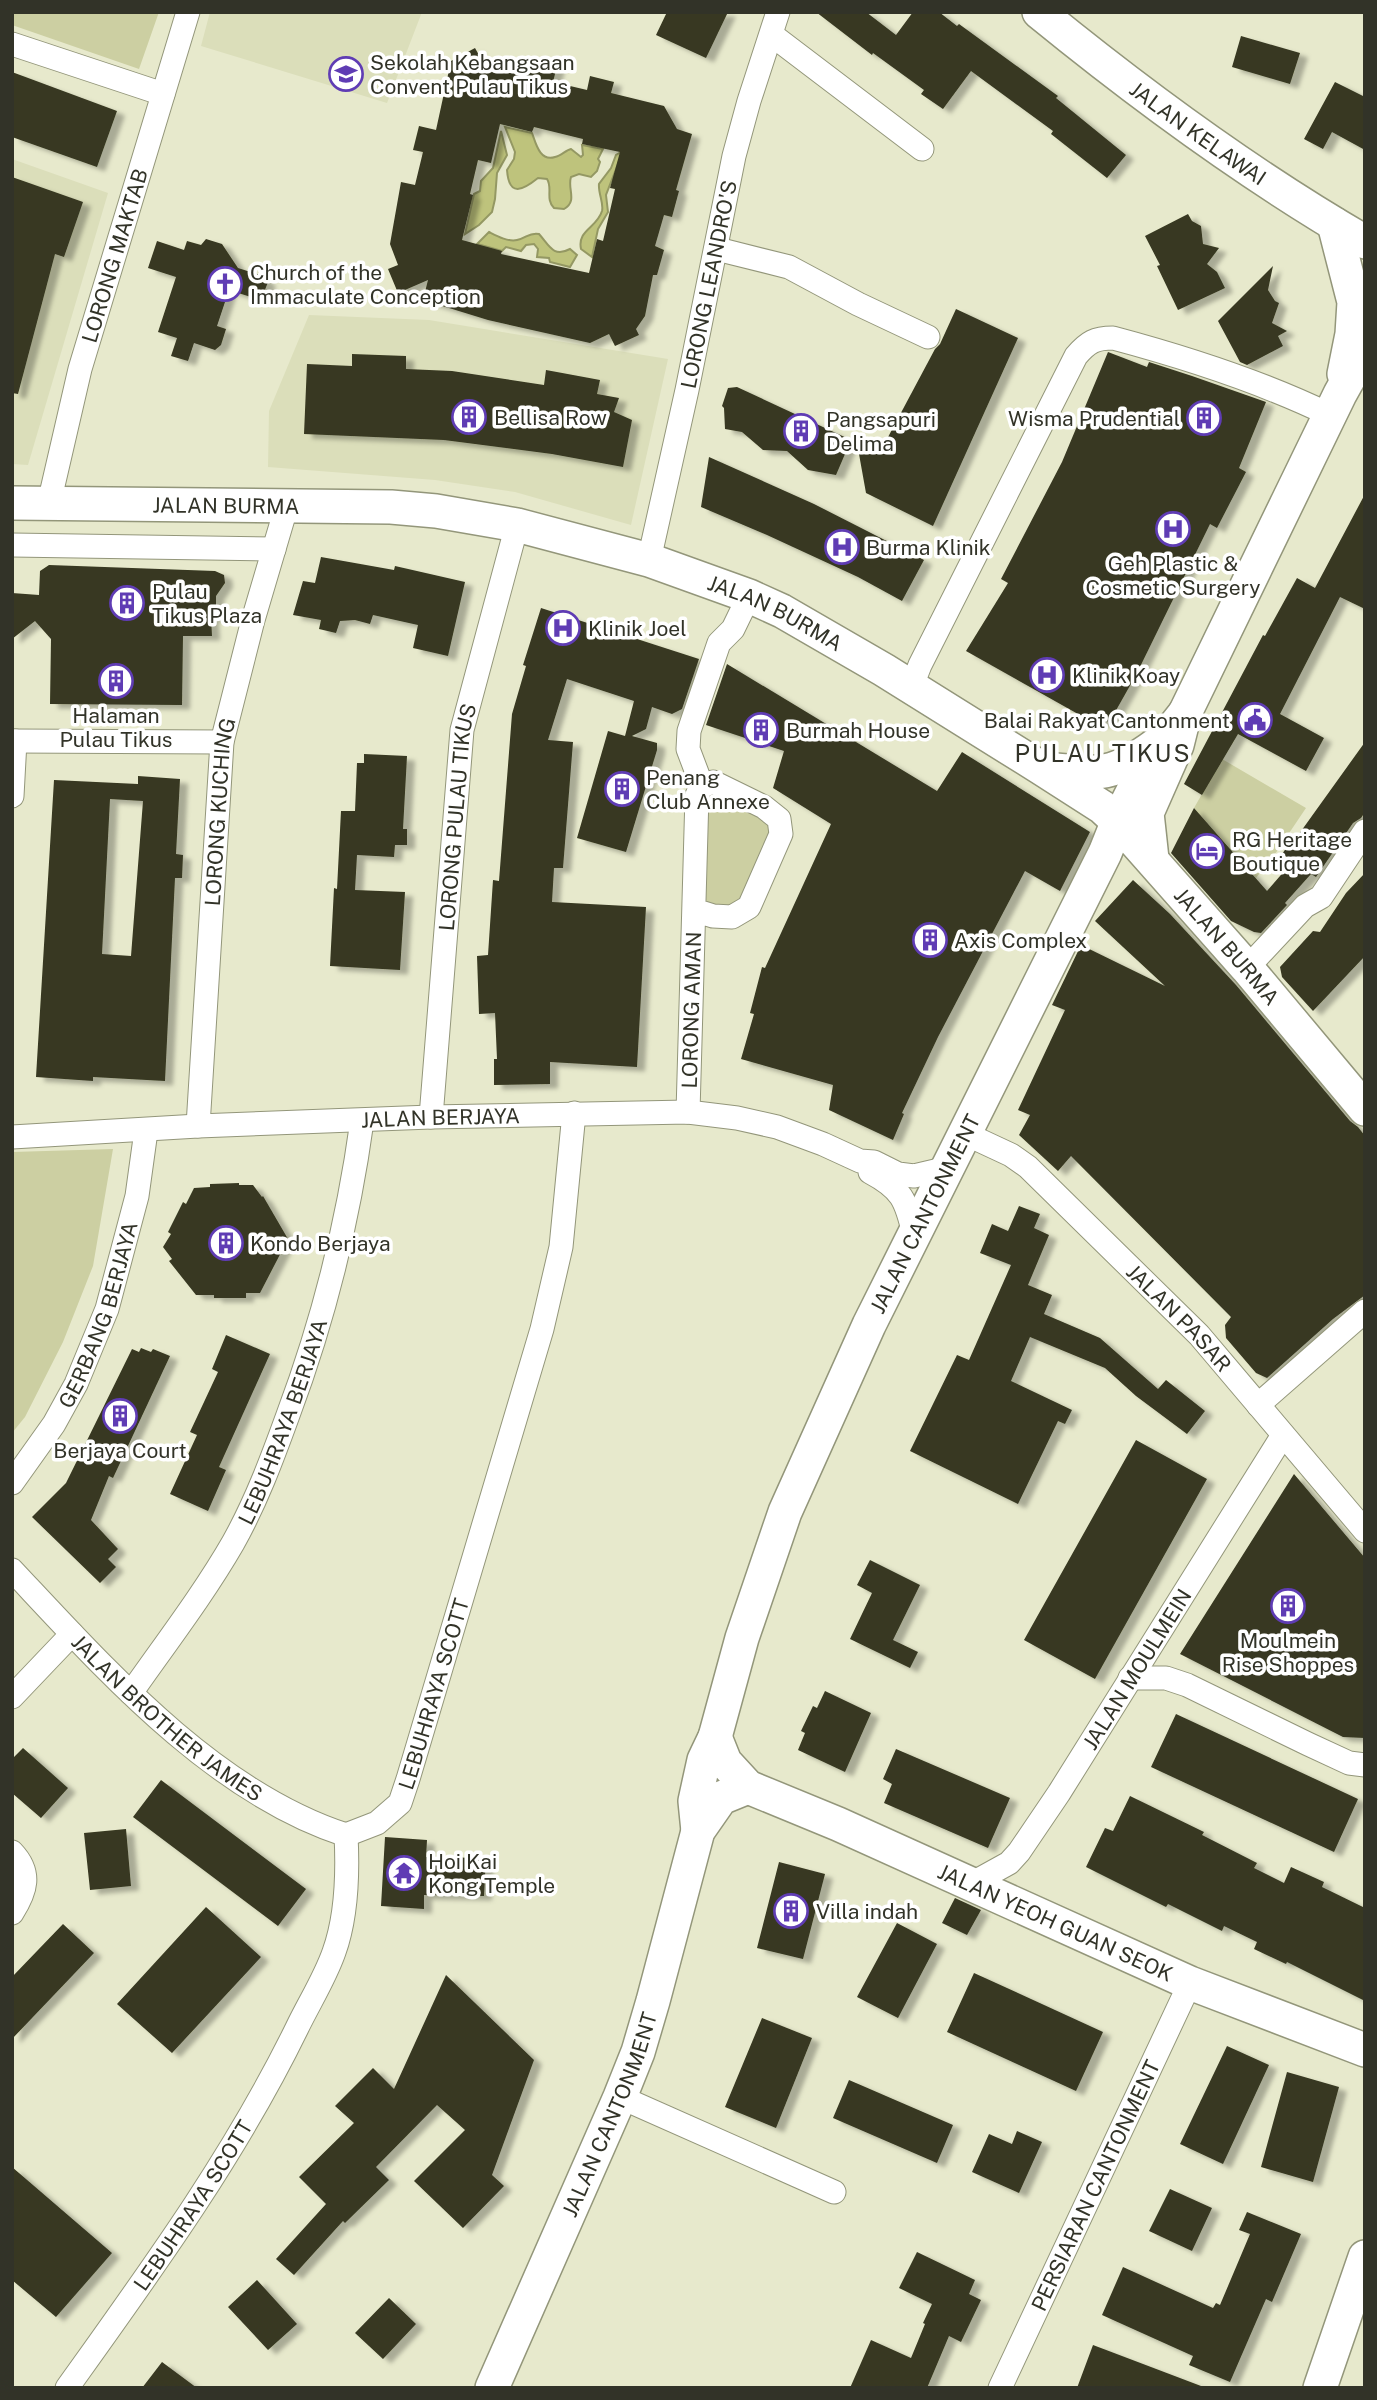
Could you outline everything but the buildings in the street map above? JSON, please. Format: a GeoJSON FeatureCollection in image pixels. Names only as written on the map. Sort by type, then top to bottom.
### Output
{"type":"FeatureCollection","features":[{"type":"Feature","properties":{"kind":"main road","name":"JALAN KELAWAI"},"geometry":{"type":"LineString","coordinates":[[1039,12],[1135,89],[1203,139],[1365,242]]}},
{"type":"Feature","properties":{"kind":"main road"},"geometry":{"type":"LineString","coordinates":[[1334,224],[1354,302],[1352,334],[1335,404]]}},
{"type":"Feature","properties":{"kind":"main road","name":"JALAN CANTONMENT"},"geometry":{"type":"LineString","coordinates":[[1152,859],[1147,813],[1177,746],[1185,713],[1335,404],[1365,349]]}},
{"type":"Feature","properties":{"kind":"main road","name":"JALAN BURMA"},"geometry":{"type":"LineString","coordinates":[[12,503],[287,505],[391,507],[436,511],[517,525],[649,560],[749,596],[782,611],[911,688],[1102,807],[1152,859],[1247,968],[1365,1109]]}},
{"type":"Feature","properties":{"kind":"main road","name":"JALAN CANTONMENT"},"geometry":{"type":"LineString","coordinates":[[492,2388],[638,2052],[698,1830],[695,1801],[704,1760],[715,1737],[742,1638],[785,1512],[864,1336],[1105,853],[1117,821],[1163,740],[1185,713]]}},
{"type":"Feature","properties":{"kind":"main road"},"geometry":{"type":"LineString","coordinates":[[1041,768],[1091,773],[1112,770],[1137,759],[1163,740]]}},
{"type":"Feature","properties":{"kind":"main road"},"geometry":{"type":"LineString","coordinates":[[715,1737],[725,1762],[748,1787]]}},
{"type":"Feature","properties":{"kind":"main road","name":"JALAN CANTONMENT"},"geometry":{"type":"LineString","coordinates":[[698,1830],[721,1798],[748,1787]]}},
{"type":"Feature","properties":{"kind":"main road","name":"JALAN YEOH GUAN SEOK"},"geometry":{"type":"LineString","coordinates":[[748,1787],[838,1824],[1190,1983],[1365,2050]]}},
{"type":"Feature","properties":{"kind":"main road"},"geometry":{"type":"LineString","coordinates":[[1320,2388],[1365,2257]]}},
{"type":"Feature","properties":{"kind":"street","name":"LORONG MAKTAB"},"geometry":{"type":"LineString","coordinates":[[49,503],[80,369],[188,12]]}},
{"type":"Feature","properties":{"kind":"street","name":"LORONG LEANDRO'S"},"geometry":{"type":"LineString","coordinates":[[649,560],[717,249],[734,156],[778,12]]}},
{"type":"Feature","properties":{"kind":"street"},"geometry":{"type":"LineString","coordinates":[[772,35],[922,149]]}},
{"type":"Feature","properties":{"kind":"street"},"geometry":{"type":"LineString","coordinates":[[12,44],[163,94]]}},
{"type":"Feature","properties":{"kind":"street"},"geometry":{"type":"LineString","coordinates":[[717,249],[789,267],[928,337]]}},
{"type":"Feature","properties":{"kind":"street"},"geometry":{"type":"LineString","coordinates":[[911,688],[920,665],[1076,356],[1087,343],[1098,338],[1113,338],[1202,363],[1279,392],[1335,404]]}},
{"type":"Feature","properties":{"kind":"street","name":"LORONG KUCHING"},"geometry":{"type":"LineString","coordinates":[[198,1126],[222,741],[253,620],[287,505]]}},
{"type":"Feature","properties":{"kind":"street","name":"LORONG PULAU TIKUS"},"geometry":{"type":"LineString","coordinates":[[431,1117],[462,730],[517,525]]}},
{"type":"Feature","properties":{"kind":"street"},"geometry":{"type":"LineString","coordinates":[[12,545],[274,549]]}},
{"type":"Feature","properties":{"kind":"street"},"geometry":{"type":"LineString","coordinates":[[702,786],[688,749],[689,731],[719,643],[733,629],[749,596]]}},
{"type":"Feature","properties":{"kind":"street"},"geometry":{"type":"LineString","coordinates":[[13,781],[14,741],[222,741]]}},
{"type":"Feature","properties":{"kind":"street","name":"LORONG AMAN"},"geometry":{"type":"LineString","coordinates":[[688,1112],[697,795],[702,786],[713,782],[764,807],[779,819],[781,834],[750,907],[732,917],[713,916],[694,910]]}},
{"type":"Feature","properties":{"kind":"street"},"geometry":{"type":"LineString","coordinates":[[1247,968],[1306,906],[1321,897],[1365,831]]}},
{"type":"Feature","properties":{"kind":"street","name":"JALAN BERJAYA"},"geometry":{"type":"LineString","coordinates":[[12,1137],[198,1126],[431,1117],[688,1112],[737,1118],[777,1127],[898,1174],[914,1175],[948,1168]]}},
{"type":"Feature","properties":{"kind":"street","name":"LEBUHRAYA SCOTT"},"geometry":{"type":"LineString","coordinates":[[67,2388],[175,2236],[275,2074],[334,1952],[345,1898],[348,1860],[346,1836],[376,1824],[400,1803],[542,1329],[561,1247],[574,1113]]}},
{"type":"Feature","properties":{"kind":"street","name":"LEBUHRAYA BERJAYA"},"geometry":{"type":"LineString","coordinates":[[131,1693],[220,1564],[255,1500],[317,1335],[354,1184],[362,1121]]}},
{"type":"Feature","properties":{"kind":"street","name":"GERBANG BERJAYA"},"geometry":{"type":"LineString","coordinates":[[12,1483],[54,1424],[76,1384],[107,1309],[137,1196],[146,1131]]}},
{"type":"Feature","properties":{"kind":"street","name":"JALAN PASAR"},"geometry":{"type":"LineString","coordinates":[[966,1133],[1011,1155],[1028,1167],[1199,1335],[1365,1531]]}},
{"type":"Feature","properties":{"kind":"street","name":"JALAN BERJAYA"},"geometry":{"type":"LineString","coordinates":[[860,1161],[868,1171],[890,1183],[903,1198],[914,1234]]}},
{"type":"Feature","properties":{"kind":"street"},"geometry":{"type":"LineString","coordinates":[[1258,1405],[1365,1311]]}},
{"type":"Feature","properties":{"kind":"street","name":"JALAN MOULMEIN"},"geometry":{"type":"LineString","coordinates":[[971,1884],[1009,1863],[1019,1852],[1283,1435]]}},
{"type":"Feature","properties":{"kind":"street","name":"JALAN BROTHER JAMES"},"geometry":{"type":"LineString","coordinates":[[12,1570],[131,1693],[196,1751],[246,1785],[316,1826],[346,1836]]}},
{"type":"Feature","properties":{"kind":"street"},"geometry":{"type":"LineString","coordinates":[[12,1697],[72,1634]]}},
{"type":"Feature","properties":{"kind":"street"},"geometry":{"type":"LineString","coordinates":[[1157,1634],[1157,1653],[1160,1660],[1186,1685]]}},
{"type":"Feature","properties":{"kind":"street"},"geometry":{"type":"LineString","coordinates":[[1130,1678],[1166,1678],[1186,1685],[1318,1749],[1349,1763],[1365,1766]]}},
{"type":"Feature","properties":{"kind":"street"},"geometry":{"type":"LineString","coordinates":[[12,1852],[22,1862],[26,1886],[12,1913]]}},
{"type":"Feature","properties":{"kind":"street","name":"PERSIARAN CANTONMENT"},"geometry":{"type":"LineString","coordinates":[[1000,2388],[1190,1983]]}},
{"type":"Feature","properties":{"kind":"street"},"geometry":{"type":"LineString","coordinates":[[620,2098],[834,2192]]}},
{"type":"Feature","properties":{"kind":"shaded area"},"geometry":{"type":"Polygon","coordinates":[[[12,12],[159,12],[139,69],[12,25],[12,12]]]}},
{"type":"Feature","properties":{"kind":"shaded area","name":"Sekolah Kebangsaan Convent Pulau Tikus"},"geometry":{"type":"Polygon","coordinates":[[[210,12],[422,12],[387,103],[201,46],[210,12]]]}},
{"type":"Feature","properties":{"kind":"shaded area"},"geometry":{"type":"Polygon","coordinates":[[[505,127],[532,133],[539,151],[550,158],[571,149],[581,157],[582,145],[603,149],[598,159],[600,162],[597,171],[591,177],[579,174],[571,177],[571,199],[568,206],[564,209],[554,208],[550,201],[547,179],[538,178],[518,189],[511,185],[507,170],[515,152],[505,127]]]}},
{"type":"Feature","properties":{"kind":"shaded area"},"geometry":{"type":"Polygon","coordinates":[[[501,131],[507,155],[497,173],[492,212],[465,234],[474,194],[480,191],[481,181],[493,168],[501,131]]]}},
{"type":"Feature","properties":{"kind":"shaded area"},"geometry":{"type":"Polygon","coordinates":[[[623,151],[606,195],[608,212],[598,229],[592,257],[581,249],[582,237],[602,211],[599,184],[611,168],[616,155],[623,151]]]}},
{"type":"Feature","properties":{"kind":"shaded area"},"geometry":{"type":"Polygon","coordinates":[[[12,159],[108,193],[28,465],[12,464],[12,159]]]}},
{"type":"Feature","properties":{"kind":"shaded area"},"geometry":{"type":"Polygon","coordinates":[[[489,232],[514,240],[539,234],[555,251],[570,249],[577,255],[570,267],[550,262],[549,258],[537,257],[538,249],[534,244],[526,245],[521,251],[506,247],[502,251],[477,244],[489,232]]]}},
{"type":"Feature","properties":{"kind":"shaded area"},"geometry":{"type":"Polygon","coordinates":[[[309,315],[429,320],[668,359],[631,525],[515,492],[435,480],[268,467],[269,411],[309,315]]]}},
{"type":"Feature","properties":{"kind":"shaded area"},"geometry":{"type":"Polygon","coordinates":[[[1222,759],[1306,808],[1256,878],[1194,808],[1222,759]]]}},
{"type":"Feature","properties":{"kind":"shaded area"},"geometry":{"type":"Polygon","coordinates":[[[715,795],[765,816],[772,827],[746,898],[735,907],[709,904],[703,900],[706,805],[709,798],[715,795]]]}},
{"type":"Feature","properties":{"kind":"shaded area"},"geometry":{"type":"Polygon","coordinates":[[[113,1149],[93,1266],[63,1342],[25,1417],[12,1433],[12,1152],[113,1149]]]}},
{"type":"Feature","properties":{"kind":"place","name":"Sekolah Kebangsaan Convent Pulau Tikus"},"geometry":{"type":"Point","coordinates":[346,74]}},
{"type":"Feature","properties":{"kind":"place","name":"Church of the Immaculate Conception"},"geometry":{"type":"Point","coordinates":[225,284]}},
{"type":"Feature","properties":{"kind":"place","name":"Bellisa Row"},"geometry":{"type":"Point","coordinates":[469,417]}},
{"type":"Feature","properties":{"kind":"place","name":"Wisma Prudential"},"geometry":{"type":"Point","coordinates":[1204,418]}},
{"type":"Feature","properties":{"kind":"place","name":"Pangsapuri Delima"},"geometry":{"type":"Point","coordinates":[801,431]}},
{"type":"Feature","properties":{"kind":"place","name":"Geh Plastic & Cosmetic Surgery"},"geometry":{"type":"Point","coordinates":[1173,529]}},
{"type":"Feature","properties":{"kind":"place","name":"Burma Klinik"},"geometry":{"type":"Point","coordinates":[842,547]}},
{"type":"Feature","properties":{"kind":"place","name":"Pulau Tikus Plaza"},"geometry":{"type":"Point","coordinates":[127,603]}},
{"type":"Feature","properties":{"kind":"place","name":"Klinik Joel"},"geometry":{"type":"Point","coordinates":[563,628]}},
{"type":"Feature","properties":{"kind":"place","name":"Klinik Koay"},"geometry":{"type":"Point","coordinates":[1047,675]}},
{"type":"Feature","properties":{"kind":"place","name":"Halaman Pulau Tikus"},"geometry":{"type":"Point","coordinates":[116,681]}},
{"type":"Feature","properties":{"kind":"place","name":"Balai Rakyat Cantonment"},"geometry":{"type":"Point","coordinates":[1255,720]}},
{"type":"Feature","properties":{"kind":"place","name":"Burmah House"},"geometry":{"type":"Point","coordinates":[761,730]}},
{"type":"Feature","properties":{"kind":"place","name":"Penang Club Annexe"},"geometry":{"type":"Point","coordinates":[622,789]}},
{"type":"Feature","properties":{"kind":"place","name":"RG Heritage Boutique"},"geometry":{"type":"Point","coordinates":[1207,851]}},
{"type":"Feature","properties":{"kind":"place","name":"Axis Complex"},"geometry":{"type":"Point","coordinates":[930,940]}},
{"type":"Feature","properties":{"kind":"place","name":"Kondo Berjaya"},"geometry":{"type":"Point","coordinates":[226,1243]}},
{"type":"Feature","properties":{"kind":"place","name":"Berjaya Court"},"geometry":{"type":"Point","coordinates":[120,1416]}},
{"type":"Feature","properties":{"kind":"place","name":"Moulmein Rise Shoppes"},"geometry":{"type":"Point","coordinates":[1288,1606]}},
{"type":"Feature","properties":{"kind":"place","name":"Hoi Kai Kong Temple"},"geometry":{"type":"Point","coordinates":[404,1873]}},
{"type":"Feature","properties":{"kind":"place","name":"Villa indah"},"geometry":{"type":"Point","coordinates":[791,1911]}},
{"type":"Feature","properties":{"kind":"district","name":"PULAU TIKUS"},"geometry":{"type":"Point","coordinates":[1103,753]}}]}
